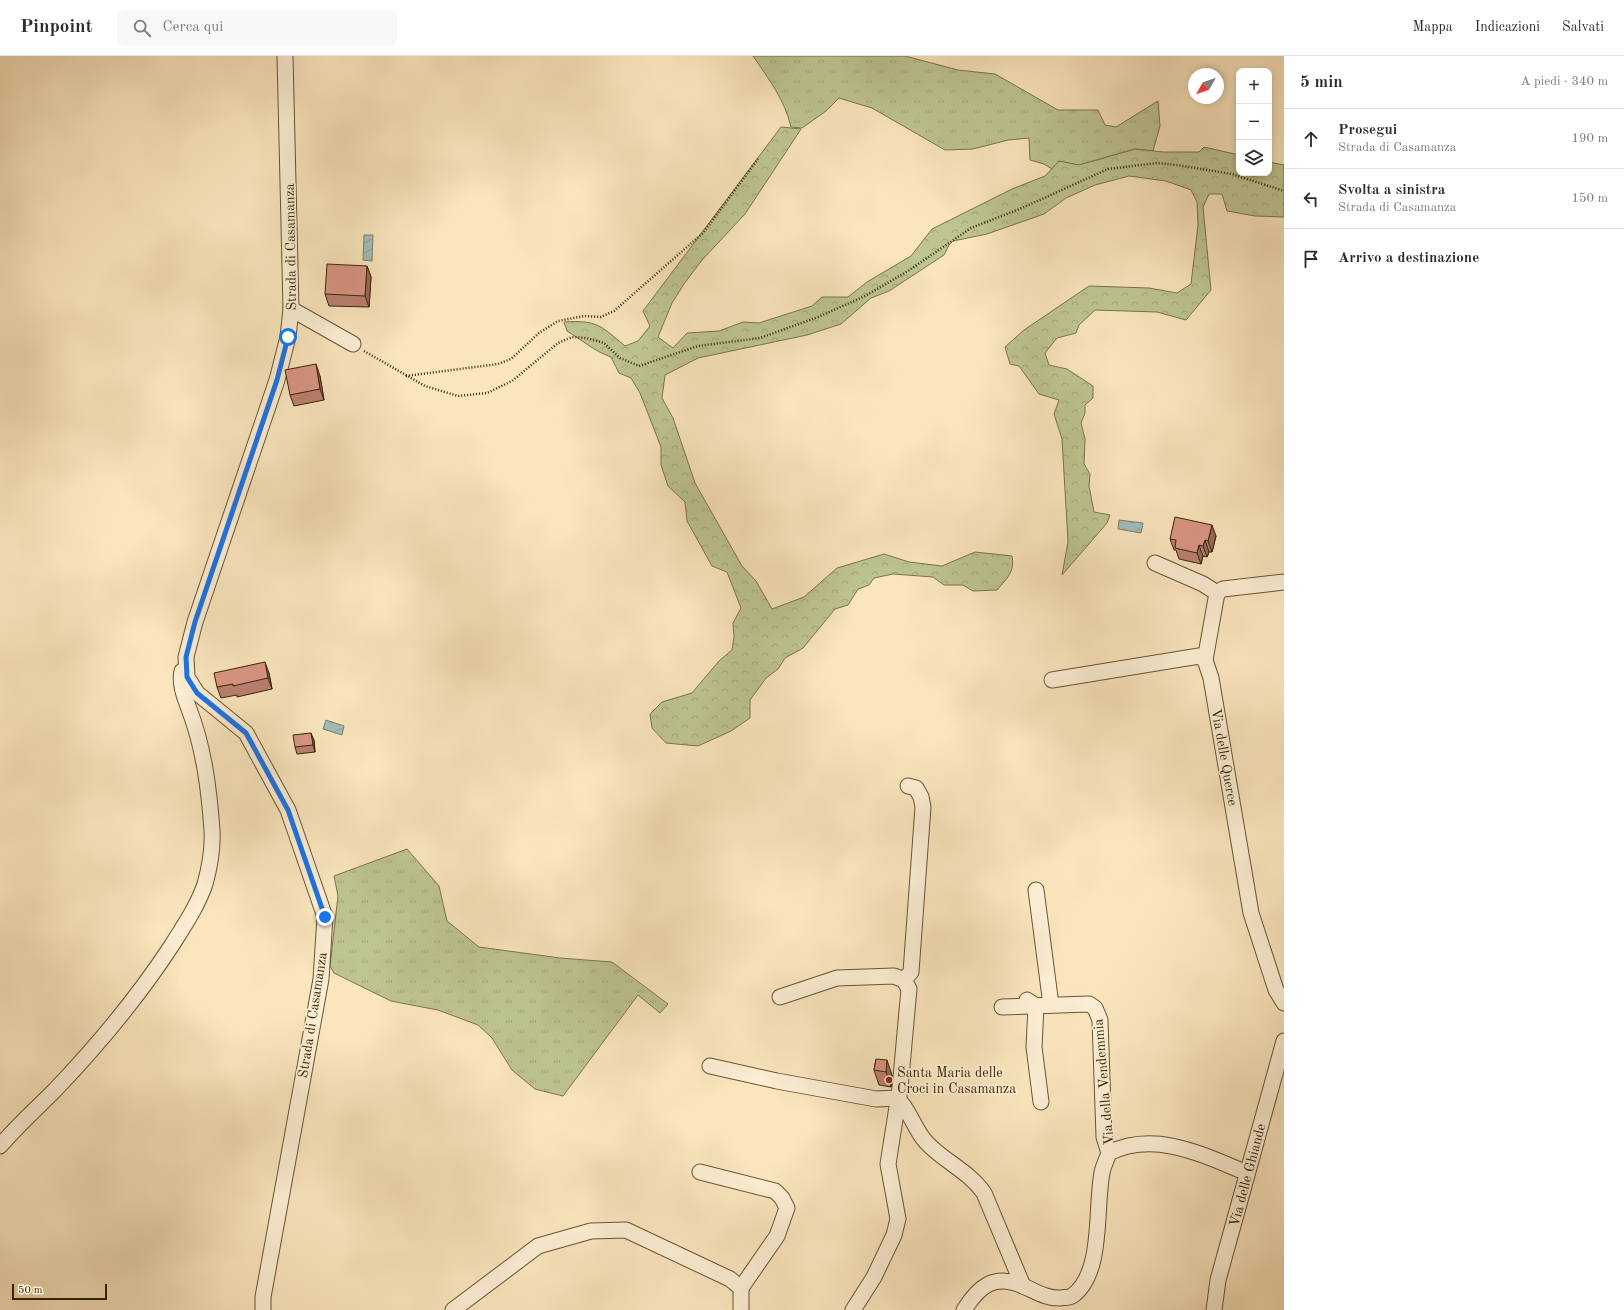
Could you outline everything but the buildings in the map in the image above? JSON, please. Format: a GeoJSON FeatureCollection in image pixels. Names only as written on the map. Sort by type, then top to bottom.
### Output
{"type":"FeatureCollection","features":[{"type":"Feature","properties":{"kind":"street","name":"Strada di Casamanza"},"geometry":{"type":"LineString","coordinates":[[263,1310],[263,1297],[320,979],[325,917],[288,810],[246,733],[197,693],[187,677],[186,657],[195,622],[277,380],[288,337],[291,308],[286,56]]}},
{"type":"Feature","properties":{"kind":"street"},"geometry":{"type":"LineString","coordinates":[[291,308],[353,344]]}},
{"type":"Feature","properties":{"kind":"street"},"geometry":{"type":"LineString","coordinates":[[1156,563],[1203,584],[1217,593]]}},
{"type":"Feature","properties":{"kind":"street"},"geometry":{"type":"LineString","coordinates":[[1217,593],[1224,589],[1284,582]]}},
{"type":"Feature","properties":{"kind":"street"},"geometry":{"type":"LineString","coordinates":[[1052,680],[1199,656],[1205,660],[1217,593]]}},
{"type":"Feature","properties":{"kind":"street"},"geometry":{"type":"LineString","coordinates":[[0,1146],[19,1124],[101,1041],[126,1010],[162,961],[184,927],[205,884],[213,846],[210,799],[199,737],[184,696],[180,677],[186,657]]}},
{"type":"Feature","properties":{"kind":"street","name":"Via delle Querce"},"geometry":{"type":"LineString","coordinates":[[1205,660],[1212,678],[1251,913],[1276,990],[1284,1002]]}},
{"type":"Feature","properties":{"kind":"street"},"geometry":{"type":"LineString","coordinates":[[904,980],[910,972],[923,808],[921,797],[916,788],[908,786]]}},
{"type":"Feature","properties":{"kind":"street"},"geometry":{"type":"LineString","coordinates":[[1036,890],[1051,1005]]}},
{"type":"Feature","properties":{"kind":"street"},"geometry":{"type":"LineString","coordinates":[[780,997],[837,978],[894,976],[904,980],[909,989],[900,1088],[896,1098],[888,1164],[898,1220],[894,1235],[874,1277],[852,1310]]}},
{"type":"Feature","properties":{"kind":"street"},"geometry":{"type":"LineString","coordinates":[[1021,996],[1036,1006],[1034,1047],[1041,1102]]}},
{"type":"Feature","properties":{"kind":"street","name":"Via della Vendemmia"},"geometry":{"type":"LineString","coordinates":[[964,1310],[974,1295],[987,1284],[1006,1280],[1039,1294],[1057,1298],[1071,1297],[1085,1284],[1093,1268],[1102,1172],[1109,1153],[1104,1137],[1100,1020],[1095,1008],[1089,1004],[1002,1007]]}},
{"type":"Feature","properties":{"kind":"street","name":"Via delle Ghiande"},"geometry":{"type":"LineString","coordinates":[[1214,1310],[1218,1280],[1284,1041]]}},
{"type":"Feature","properties":{"kind":"street"},"geometry":{"type":"LineString","coordinates":[[710,1066],[777,1081],[876,1099],[896,1098],[905,1106],[924,1140],[938,1154],[977,1182],[984,1193],[1023,1286]]}},
{"type":"Feature","properties":{"kind":"street","name":"Via della Vendemmia"},"geometry":{"type":"LineString","coordinates":[[1109,1153],[1124,1146],[1139,1143],[1184,1148],[1247,1173]]}},
{"type":"Feature","properties":{"kind":"street"},"geometry":{"type":"LineString","coordinates":[[700,1172],[775,1191],[782,1198],[787,1208],[777,1236],[742,1288],[741,1310]]}},
{"type":"Feature","properties":{"kind":"street"},"geometry":{"type":"LineString","coordinates":[[453,1310],[538,1246],[590,1231],[626,1230],[730,1279],[742,1288]]}},
{"type":"Feature","properties":{"kind":"path"},"geometry":{"type":"LineString","coordinates":[[406,376],[498,364],[511,359],[539,333],[558,321],[584,316],[601,318],[614,311],[703,233],[758,159]]}},
{"type":"Feature","properties":{"kind":"path"},"geometry":{"type":"LineString","coordinates":[[353,344],[425,386],[458,396],[487,393],[512,381],[558,343],[572,336],[604,343],[620,358],[639,366],[698,346],[760,338],[865,296],[908,271],[971,228],[1022,208],[1108,169],[1157,164],[1177,165],[1232,174],[1284,190]]}},
{"type":"Feature","properties":{"kind":"green space"},"geometry":{"type":"Polygon","coordinates":[[[753,56],[905,56],[958,70],[995,74],[1058,110],[1098,110],[1105,125],[1116,127],[1158,101],[1160,126],[1153,151],[1135,149],[1079,165],[1059,162],[1052,169],[1044,164],[1030,160],[1029,138],[1008,140],[973,149],[945,150],[872,108],[839,98],[826,111],[802,128],[791,127],[780,98],[753,56]]]}},
{"type":"Feature","properties":{"kind":"green space"},"geometry":{"type":"Polygon","coordinates":[[[781,127],[801,129],[745,214],[702,260],[672,303],[658,337],[673,348],[687,333],[719,331],[743,322],[759,323],[812,306],[822,297],[848,297],[867,282],[911,256],[932,229],[1012,189],[1045,176],[1059,161],[1079,165],[1135,149],[1163,152],[1199,152],[1204,147],[1236,154],[1236,176],[1272,176],[1272,163],[1284,165],[1284,217],[1255,216],[1227,211],[1222,194],[1209,194],[1203,207],[1211,290],[1186,320],[1157,312],[1095,310],[1079,325],[1076,333],[1057,338],[1045,353],[1049,365],[1067,369],[1093,386],[1093,398],[1085,405],[1085,413],[1081,423],[1085,439],[1084,464],[1090,474],[1089,486],[1094,512],[1110,515],[1107,523],[1062,575],[1068,542],[1062,439],[1054,414],[1059,400],[1039,394],[1019,366],[1010,364],[1005,347],[1024,330],[1089,286],[1149,288],[1177,293],[1191,284],[1198,225],[1197,202],[1191,190],[1166,181],[1129,176],[1095,185],[1066,198],[1044,214],[987,234],[953,241],[949,245],[944,255],[889,291],[871,298],[841,324],[807,335],[698,358],[665,375],[662,398],[673,418],[695,483],[742,566],[756,581],[772,609],[804,597],[837,568],[884,554],[909,562],[942,566],[975,552],[1012,556],[1013,562],[1011,571],[1007,578],[997,590],[973,591],[963,585],[944,585],[933,577],[893,574],[874,578],[869,585],[858,589],[848,605],[835,609],[803,648],[785,658],[778,669],[766,678],[750,700],[750,718],[731,731],[698,746],[666,743],[652,728],[650,714],[662,702],[692,693],[719,661],[732,650],[734,637],[733,623],[741,608],[727,572],[712,566],[687,521],[685,502],[668,486],[661,465],[661,447],[640,393],[631,378],[619,373],[611,357],[594,349],[567,331],[564,322],[584,322],[598,325],[625,346],[638,341],[650,326],[643,311],[781,127]]]}},
{"type":"Feature","properties":{"kind":"green space"},"geometry":{"type":"Polygon","coordinates":[[[407,849],[439,886],[447,921],[479,947],[560,958],[612,962],[668,1004],[660,1013],[638,995],[563,1096],[535,1089],[512,1070],[492,1038],[478,1025],[438,1010],[391,1001],[334,973],[330,966],[338,896],[334,876],[407,849]]]}},
{"type":"Feature","properties":{"kind":"water"},"geometry":{"type":"Polygon","coordinates":[[[364,235],[373,235],[372,261],[363,260],[364,235]]]}},
{"type":"Feature","properties":{"kind":"water"},"geometry":{"type":"Polygon","coordinates":[[[1119,520],[1143,523],[1141,533],[1118,529],[1119,520]]]}},
{"type":"Feature","properties":{"kind":"water"},"geometry":{"type":"Polygon","coordinates":[[[326,720],[344,726],[342,735],[323,729],[326,720]]]}},
{"type":"Feature","properties":{"kind":"place","name":"Santa Maria delle Croci in Casamanza"},"geometry":{"type":"Point","coordinates":[889,1080]}},
{"type":"Feature","properties":{"kind":"route"},"geometry":{"type":"LineString","coordinates":[[288,337],[277,380],[195,622],[186,657],[187,677],[197,693],[246,733],[288,810],[325,917]]}}]}
